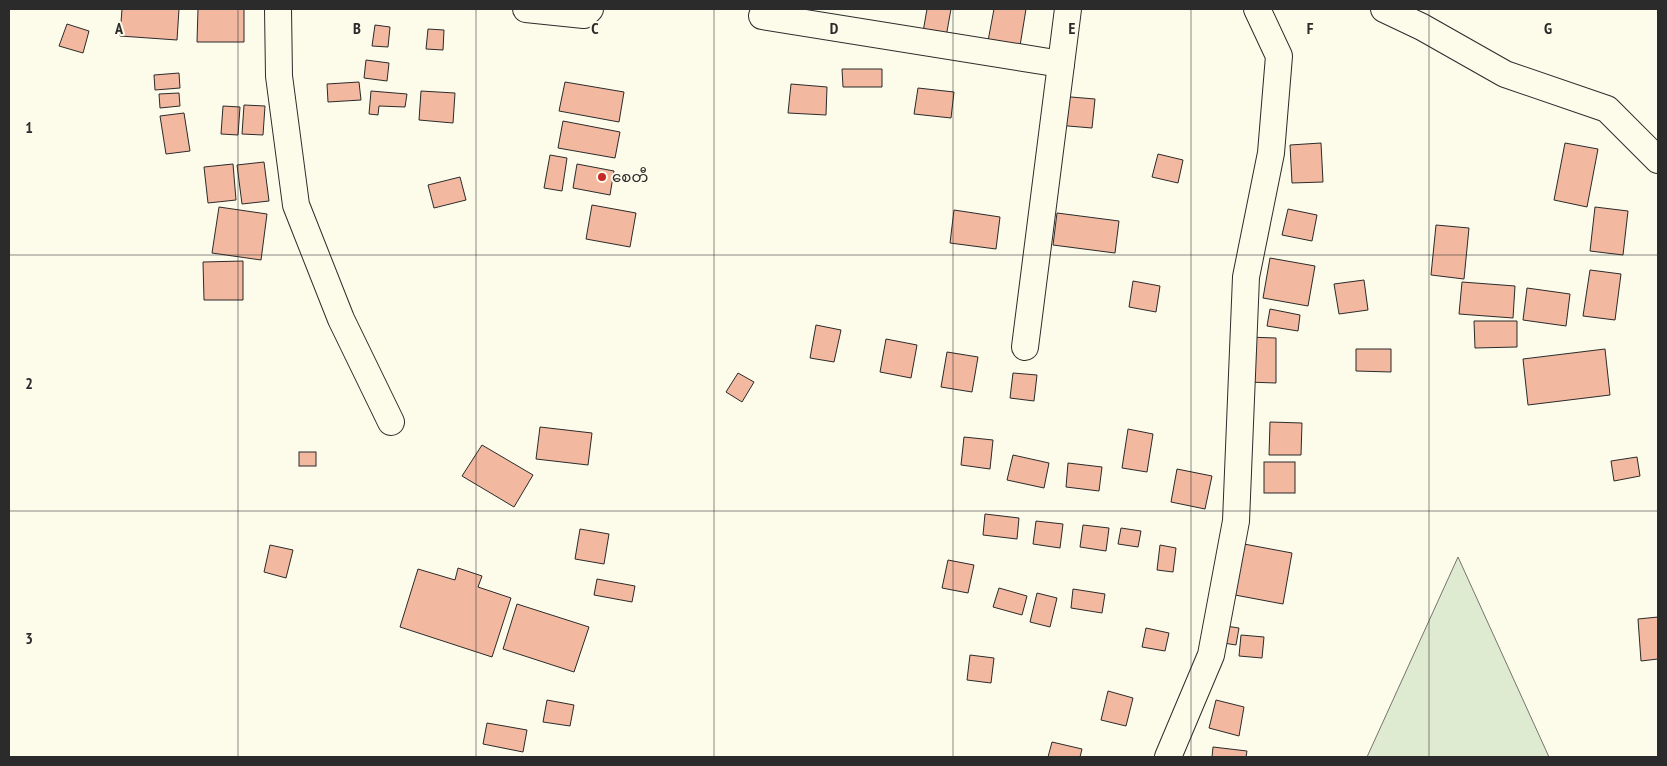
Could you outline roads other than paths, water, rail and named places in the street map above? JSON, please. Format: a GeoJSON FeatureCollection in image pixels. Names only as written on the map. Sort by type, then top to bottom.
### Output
{"type":"FeatureCollection","features":[{"type":"Feature","properties":{"kind":"street"},"geometry":{"type":"LineString","coordinates":[[278,9],[279,76],[296,205],[341,319],[391,422]]}},
{"type":"Feature","properties":{"kind":"street"},"geometry":{"type":"LineString","coordinates":[[526,9],[584,15],[590,9]]}},
{"type":"Feature","properties":{"kind":"street"},"geometry":{"type":"LineString","coordinates":[[1025,347],[1068,9]]}},
{"type":"Feature","properties":{"kind":"street"},"geometry":{"type":"LineString","coordinates":[[1168,757],[1210,655],[1236,521],[1246,277],[1270,153],[1280,56],[1257,9]]}},
{"type":"Feature","properties":{"kind":"street"},"geometry":{"type":"LineString","coordinates":[[1384,9],[1422,27],[1505,74],[1607,109],[1658,160]]}},
{"type":"Feature","properties":{"kind":"street"},"geometry":{"type":"LineString","coordinates":[[762,16],[1061,64]]}},
{"type":"Feature","properties":{"kind":"place","name":"စေတီ"},"geometry":{"type":"Point","coordinates":[602,177]}}]}
